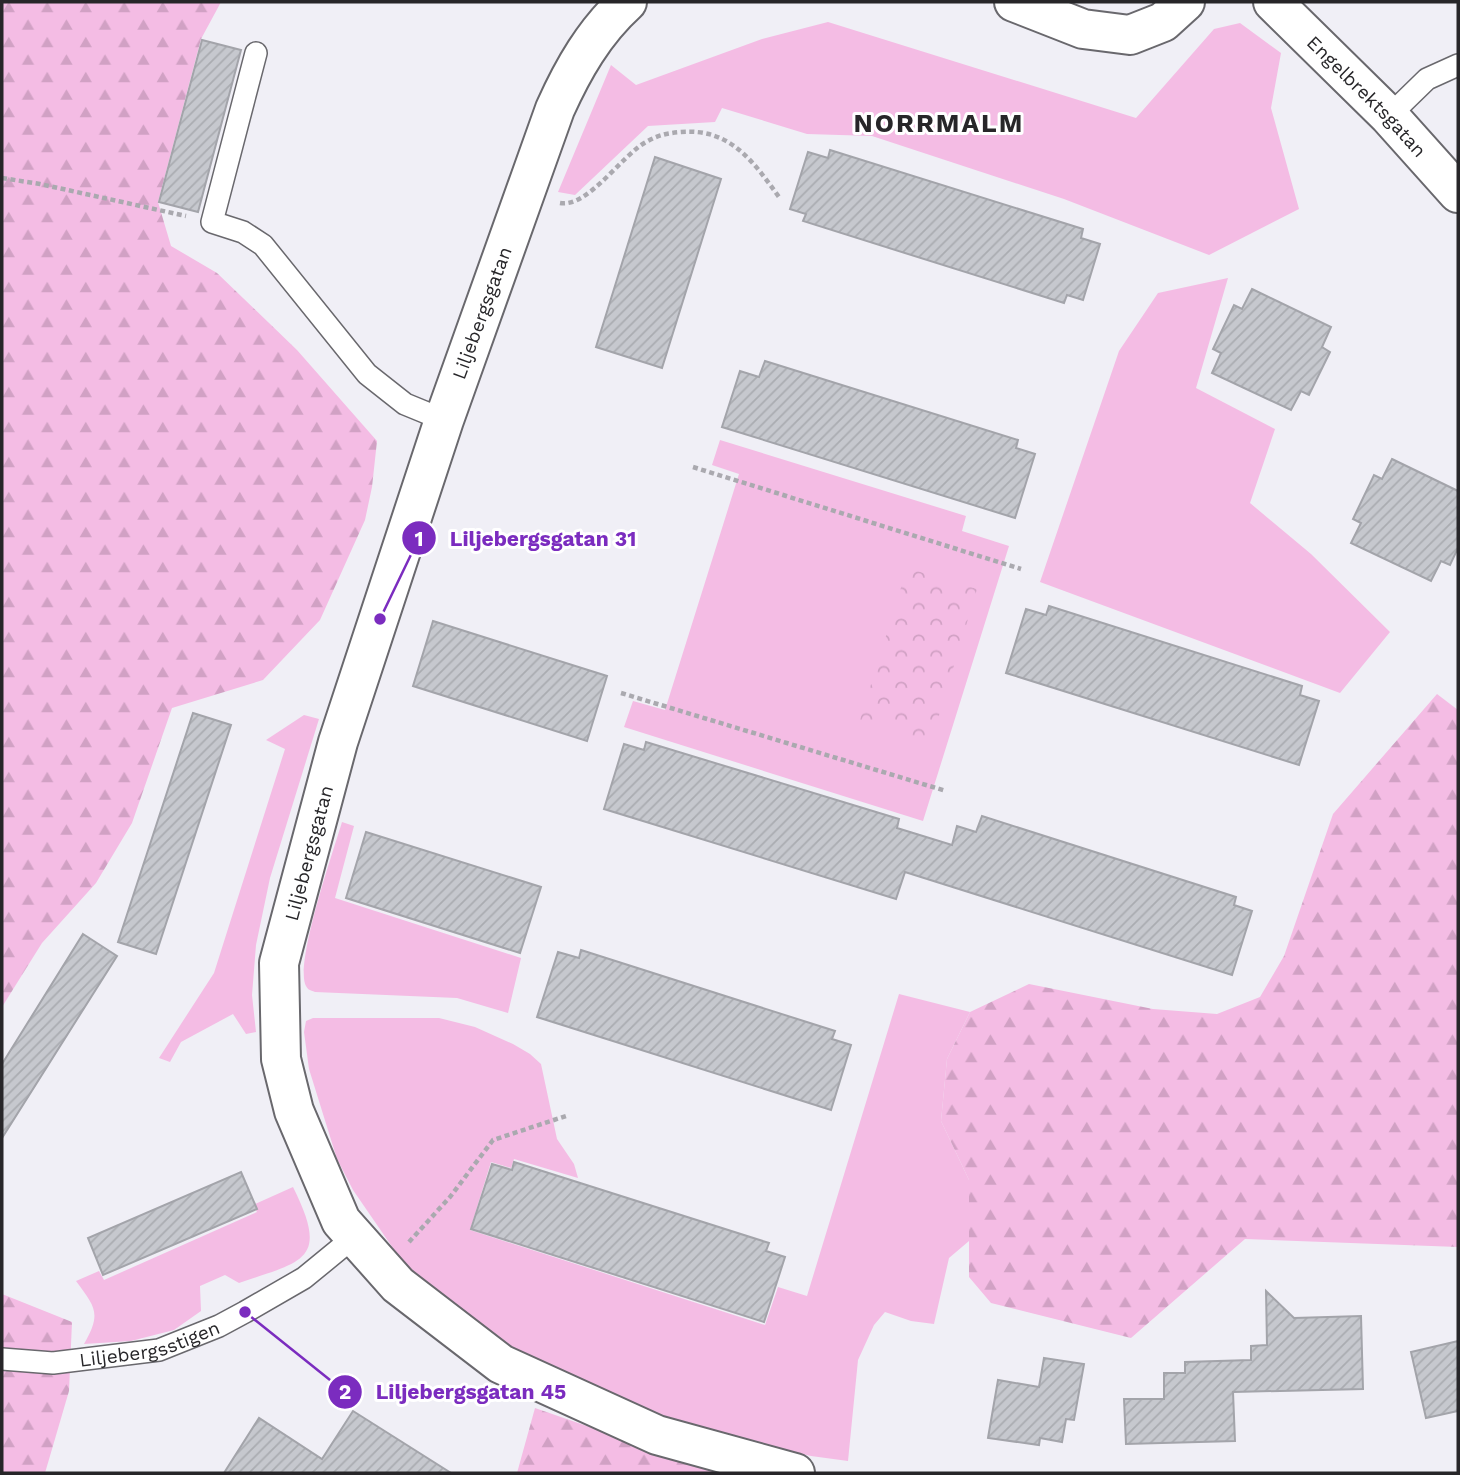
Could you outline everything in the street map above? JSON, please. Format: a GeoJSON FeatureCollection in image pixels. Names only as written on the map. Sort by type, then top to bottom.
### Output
{"type":"FeatureCollection","features":[{"type":"Feature","properties":{"kind":"street","name":"Liljebergsgatan"},"geometry":{"type":"LineString","coordinates":[[625,2],[595,37],[571,72],[555,109],[444,420],[338,742],[279,963],[281,1059],[294,1111],[341,1221],[397,1285],[500,1364],[657,1435],[795,1473]]}},
{"type":"Feature","properties":{"kind":"street"},"geometry":{"type":"LineString","coordinates":[[1014,2],[1083,29],[1130,35],[1163,22],[1185,2]]}},
{"type":"Feature","properties":{"kind":"street","name":"Engelbrektsgatan"},"geometry":{"type":"LineString","coordinates":[[1273,2],[1389,116],[1458,193]]}},
{"type":"Feature","properties":{"kind":"lane"},"geometry":{"type":"LineString","coordinates":[[256,53],[212,222],[243,232],[263,245],[367,374],[405,404],[444,420]]}},
{"type":"Feature","properties":{"kind":"lane"},"geometry":{"type":"LineString","coordinates":[[1389,116],[1427,79],[1458,65]]}},
{"type":"Feature","properties":{"kind":"lane","name":"Liljebergsstigen"},"geometry":{"type":"LineString","coordinates":[[2,1359],[54,1363],[159,1350],[219,1326],[257,1306],[304,1278],[354,1237]]}},
{"type":"Feature","properties":{"kind":"path"},"geometry":{"type":"LineString","coordinates":[[526,191],[564,204],[579,200],[643,143],[663,134],[692,131],[718,136],[740,148],[761,171],[779,197]]}},
{"type":"Feature","properties":{"kind":"path"},"geometry":{"type":"LineString","coordinates":[[2,178],[212,222]]}},
{"type":"Feature","properties":{"kind":"path"},"geometry":{"type":"LineString","coordinates":[[693,467],[1021,569]]}},
{"type":"Feature","properties":{"kind":"path"},"geometry":{"type":"LineString","coordinates":[[621,693],[946,792]]}},
{"type":"Feature","properties":{"kind":"path"},"geometry":{"type":"LineString","coordinates":[[380,1267],[408,1243],[450,1198],[493,1140],[566,1116]]}},
{"type":"Feature","properties":{"kind":"green space"},"geometry":{"type":"Polygon","coordinates":[[[2,2],[221,2],[201,39],[158,202],[171,246],[217,273],[297,350],[377,441],[365,520],[320,620],[263,680],[172,708],[132,823],[96,883],[42,943],[2,1007],[2,2]]]}},
{"type":"Feature","properties":{"kind":"green space"},"geometry":{"type":"Polygon","coordinates":[[[828,22],[1136,118],[1214,29],[1240,23],[1281,53],[1271,108],[1299,209],[1209,255],[1064,199],[872,136],[807,134],[722,108],[715,122],[648,126],[575,195],[558,192],[611,65],[636,85],[762,39],[828,22]]]}},
{"type":"Feature","properties":{"kind":"green space"},"geometry":{"type":"Polygon","coordinates":[[[1228,278],[1196,388],[1275,429],[1250,503],[1311,554],[1390,632],[1340,693],[1040,582],[1119,351],[1158,293],[1228,278]]]}},
{"type":"Feature","properties":{"kind":"green space"},"geometry":{"type":"Polygon","coordinates":[[[720,440],[966,516],[962,531],[1009,546],[923,821],[624,727],[633,701],[665,710],[739,474],[712,465],[720,440]]]}},
{"type":"Feature","properties":{"kind":"green space"},"geometry":{"type":"Polygon","coordinates":[[[907,568],[977,589],[931,742],[860,720],[907,568]]]}},
{"type":"Feature","properties":{"kind":"green space"},"geometry":{"type":"Polygon","coordinates":[[[1437,694],[1458,710],[1458,1247],[1245,1239],[1131,1338],[991,1303],[969,1277],[969,1180],[941,1121],[947,1059],[970,1012],[1029,984],[1153,1009],[1217,1014],[1260,997],[1284,956],[1333,814],[1437,694]]]}},
{"type":"Feature","properties":{"kind":"green space"},"geometry":{"type":"Polygon","coordinates":[[[304,715],[319,719],[270,878],[256,945],[252,995],[256,1032],[246,1034],[233,1014],[181,1042],[170,1062],[159,1058],[214,973],[285,749],[266,740],[304,715]]]}},
{"type":"Feature","properties":{"kind":"green space"},"geometry":{"type":"Polygon","coordinates":[[[342,822],[354,826],[335,898],[521,958],[508,1013],[457,998],[315,992],[306,986],[305,955],[310,932],[342,822]]]}},
{"type":"Feature","properties":{"kind":"green space"},"geometry":{"type":"Polygon","coordinates":[[[899,994],[970,1012],[947,1059],[941,1121],[969,1180],[969,1241],[949,1258],[934,1324],[911,1321],[885,1312],[874,1325],[858,1360],[848,1461],[811,1456],[735,1439],[649,1411],[544,1368],[443,1303],[397,1254],[353,1190],[337,1159],[309,1069],[304,1032],[306,1021],[313,1018],[439,1018],[475,1027],[530,1054],[541,1064],[557,1139],[574,1164],[578,1178],[514,1159],[511,1168],[491,1162],[470,1230],[765,1325],[778,1287],[807,1296],[899,994]]]}},
{"type":"Feature","properties":{"kind":"green space"},"geometry":{"type":"Polygon","coordinates":[[[293,1187],[309,1230],[309,1244],[304,1254],[294,1262],[239,1283],[225,1275],[200,1286],[201,1311],[174,1330],[131,1341],[84,1344],[93,1325],[94,1311],[76,1281],[99,1271],[104,1280],[257,1212],[253,1205],[293,1187]]]}},
{"type":"Feature","properties":{"kind":"green space"},"geometry":{"type":"Polygon","coordinates":[[[2,1294],[72,1322],[69,1391],[45,1473],[2,1473],[2,1294]]]}},
{"type":"Feature","properties":{"kind":"green space"},"geometry":{"type":"Polygon","coordinates":[[[535,1408],[722,1473],[517,1473],[535,1408]]]}},
{"type":"Feature","properties":{"kind":"building"},"geometry":{"type":"Polygon","coordinates":[[[202,40],[241,50],[198,212],[159,202],[202,40]]]}},
{"type":"Feature","properties":{"kind":"building"},"geometry":{"type":"Polygon","coordinates":[[[830,150],[1083,229],[1081,238],[1100,244],[1083,300],[1067,295],[1064,303],[803,221],[806,214],[790,209],[808,152],[828,158],[830,150]]]}},
{"type":"Feature","properties":{"kind":"building"},"geometry":{"type":"Polygon","coordinates":[[[655,157],[721,179],[662,368],[596,347],[655,157]]]}},
{"type":"Feature","properties":{"kind":"building"},"geometry":{"type":"Polygon","coordinates":[[[1252,289],[1331,327],[1322,347],[1330,352],[1309,395],[1301,391],[1291,410],[1212,373],[1221,353],[1213,349],[1234,305],[1242,309],[1252,289]]]}},
{"type":"Feature","properties":{"kind":"building"},"geometry":{"type":"Polygon","coordinates":[[[765,361],[1018,440],[1016,448],[1035,454],[1015,518],[722,427],[740,371],[759,377],[765,361]]]}},
{"type":"Feature","properties":{"kind":"building"},"geometry":{"type":"Polygon","coordinates":[[[1392,459],[1458,491],[1458,548],[1450,565],[1441,561],[1431,581],[1351,543],[1361,523],[1353,519],[1374,475],[1382,479],[1392,459]]]}},
{"type":"Feature","properties":{"kind":"building"},"geometry":{"type":"Polygon","coordinates":[[[1049,606],[1302,686],[1300,695],[1319,701],[1299,765],[1006,673],[1026,609],[1046,615],[1049,606]]]}},
{"type":"Feature","properties":{"kind":"building"},"geometry":{"type":"Polygon","coordinates":[[[433,621],[607,676],[587,741],[413,686],[433,621]]]}},
{"type":"Feature","properties":{"kind":"building"},"geometry":{"type":"Polygon","coordinates":[[[193,713],[231,725],[156,954],[118,942],[193,713]]]}},
{"type":"Feature","properties":{"kind":"building"},"geometry":{"type":"Polygon","coordinates":[[[646,742],[899,819],[897,828],[952,845],[957,826],[976,832],[982,816],[1236,897],[1234,905],[1252,911],[1232,975],[905,872],[896,899],[604,809],[624,744],[644,750],[646,742]]]}},
{"type":"Feature","properties":{"kind":"building"},"geometry":{"type":"Polygon","coordinates":[[[366,832],[541,887],[520,953],[346,898],[366,832]]]}},
{"type":"Feature","properties":{"kind":"building"},"geometry":{"type":"Polygon","coordinates":[[[83,934],[117,956],[2,1138],[2,1064],[83,934]]]}},
{"type":"Feature","properties":{"kind":"building"},"geometry":{"type":"Polygon","coordinates":[[[581,950],[835,1031],[832,1039],[851,1045],[831,1110],[537,1017],[558,952],[579,958],[581,950]]]}},
{"type":"Feature","properties":{"kind":"building"},"geometry":{"type":"Polygon","coordinates":[[[514,1162],[769,1243],[766,1251],[785,1257],[764,1322],[471,1229],[492,1164],[512,1170],[514,1162]]]}},
{"type":"Feature","properties":{"kind":"building"},"geometry":{"type":"Polygon","coordinates":[[[241,1172],[257,1209],[103,1275],[88,1238],[241,1172]]]}},
{"type":"Feature","properties":{"kind":"building"},"geometry":{"type":"Polygon","coordinates":[[[1266,1291],[1294,1318],[1361,1316],[1363,1389],[1233,1392],[1235,1441],[1126,1444],[1124,1399],[1164,1399],[1164,1373],[1185,1373],[1185,1362],[1251,1360],[1251,1346],[1267,1345],[1266,1291]]]}},
{"type":"Feature","properties":{"kind":"building"},"geometry":{"type":"Polygon","coordinates":[[[1458,1341],[1458,1411],[1426,1418],[1411,1352],[1458,1341]]]}},
{"type":"Feature","properties":{"kind":"building"},"geometry":{"type":"Polygon","coordinates":[[[1044,1358],[1084,1364],[1074,1420],[1066,1419],[1062,1442],[1040,1438],[1039,1445],[988,1438],[998,1380],[1039,1387],[1044,1358]]]}},
{"type":"Feature","properties":{"kind":"building"},"geometry":{"type":"Polygon","coordinates":[[[353,1411],[451,1473],[224,1473],[259,1418],[322,1459],[353,1411]]]}},
{"type":"Feature","properties":{"kind":"place","name":"Liljebergsgatan 31"},"geometry":{"type":"Point","coordinates":[380,619]}},
{"type":"Feature","properties":{"kind":"place","name":"Liljebergsgatan 45"},"geometry":{"type":"Point","coordinates":[245,1312]}},
{"type":"Feature","properties":{"kind":"district","name":"NORRMALM"},"geometry":{"type":"Point","coordinates":[939,123]}}]}
